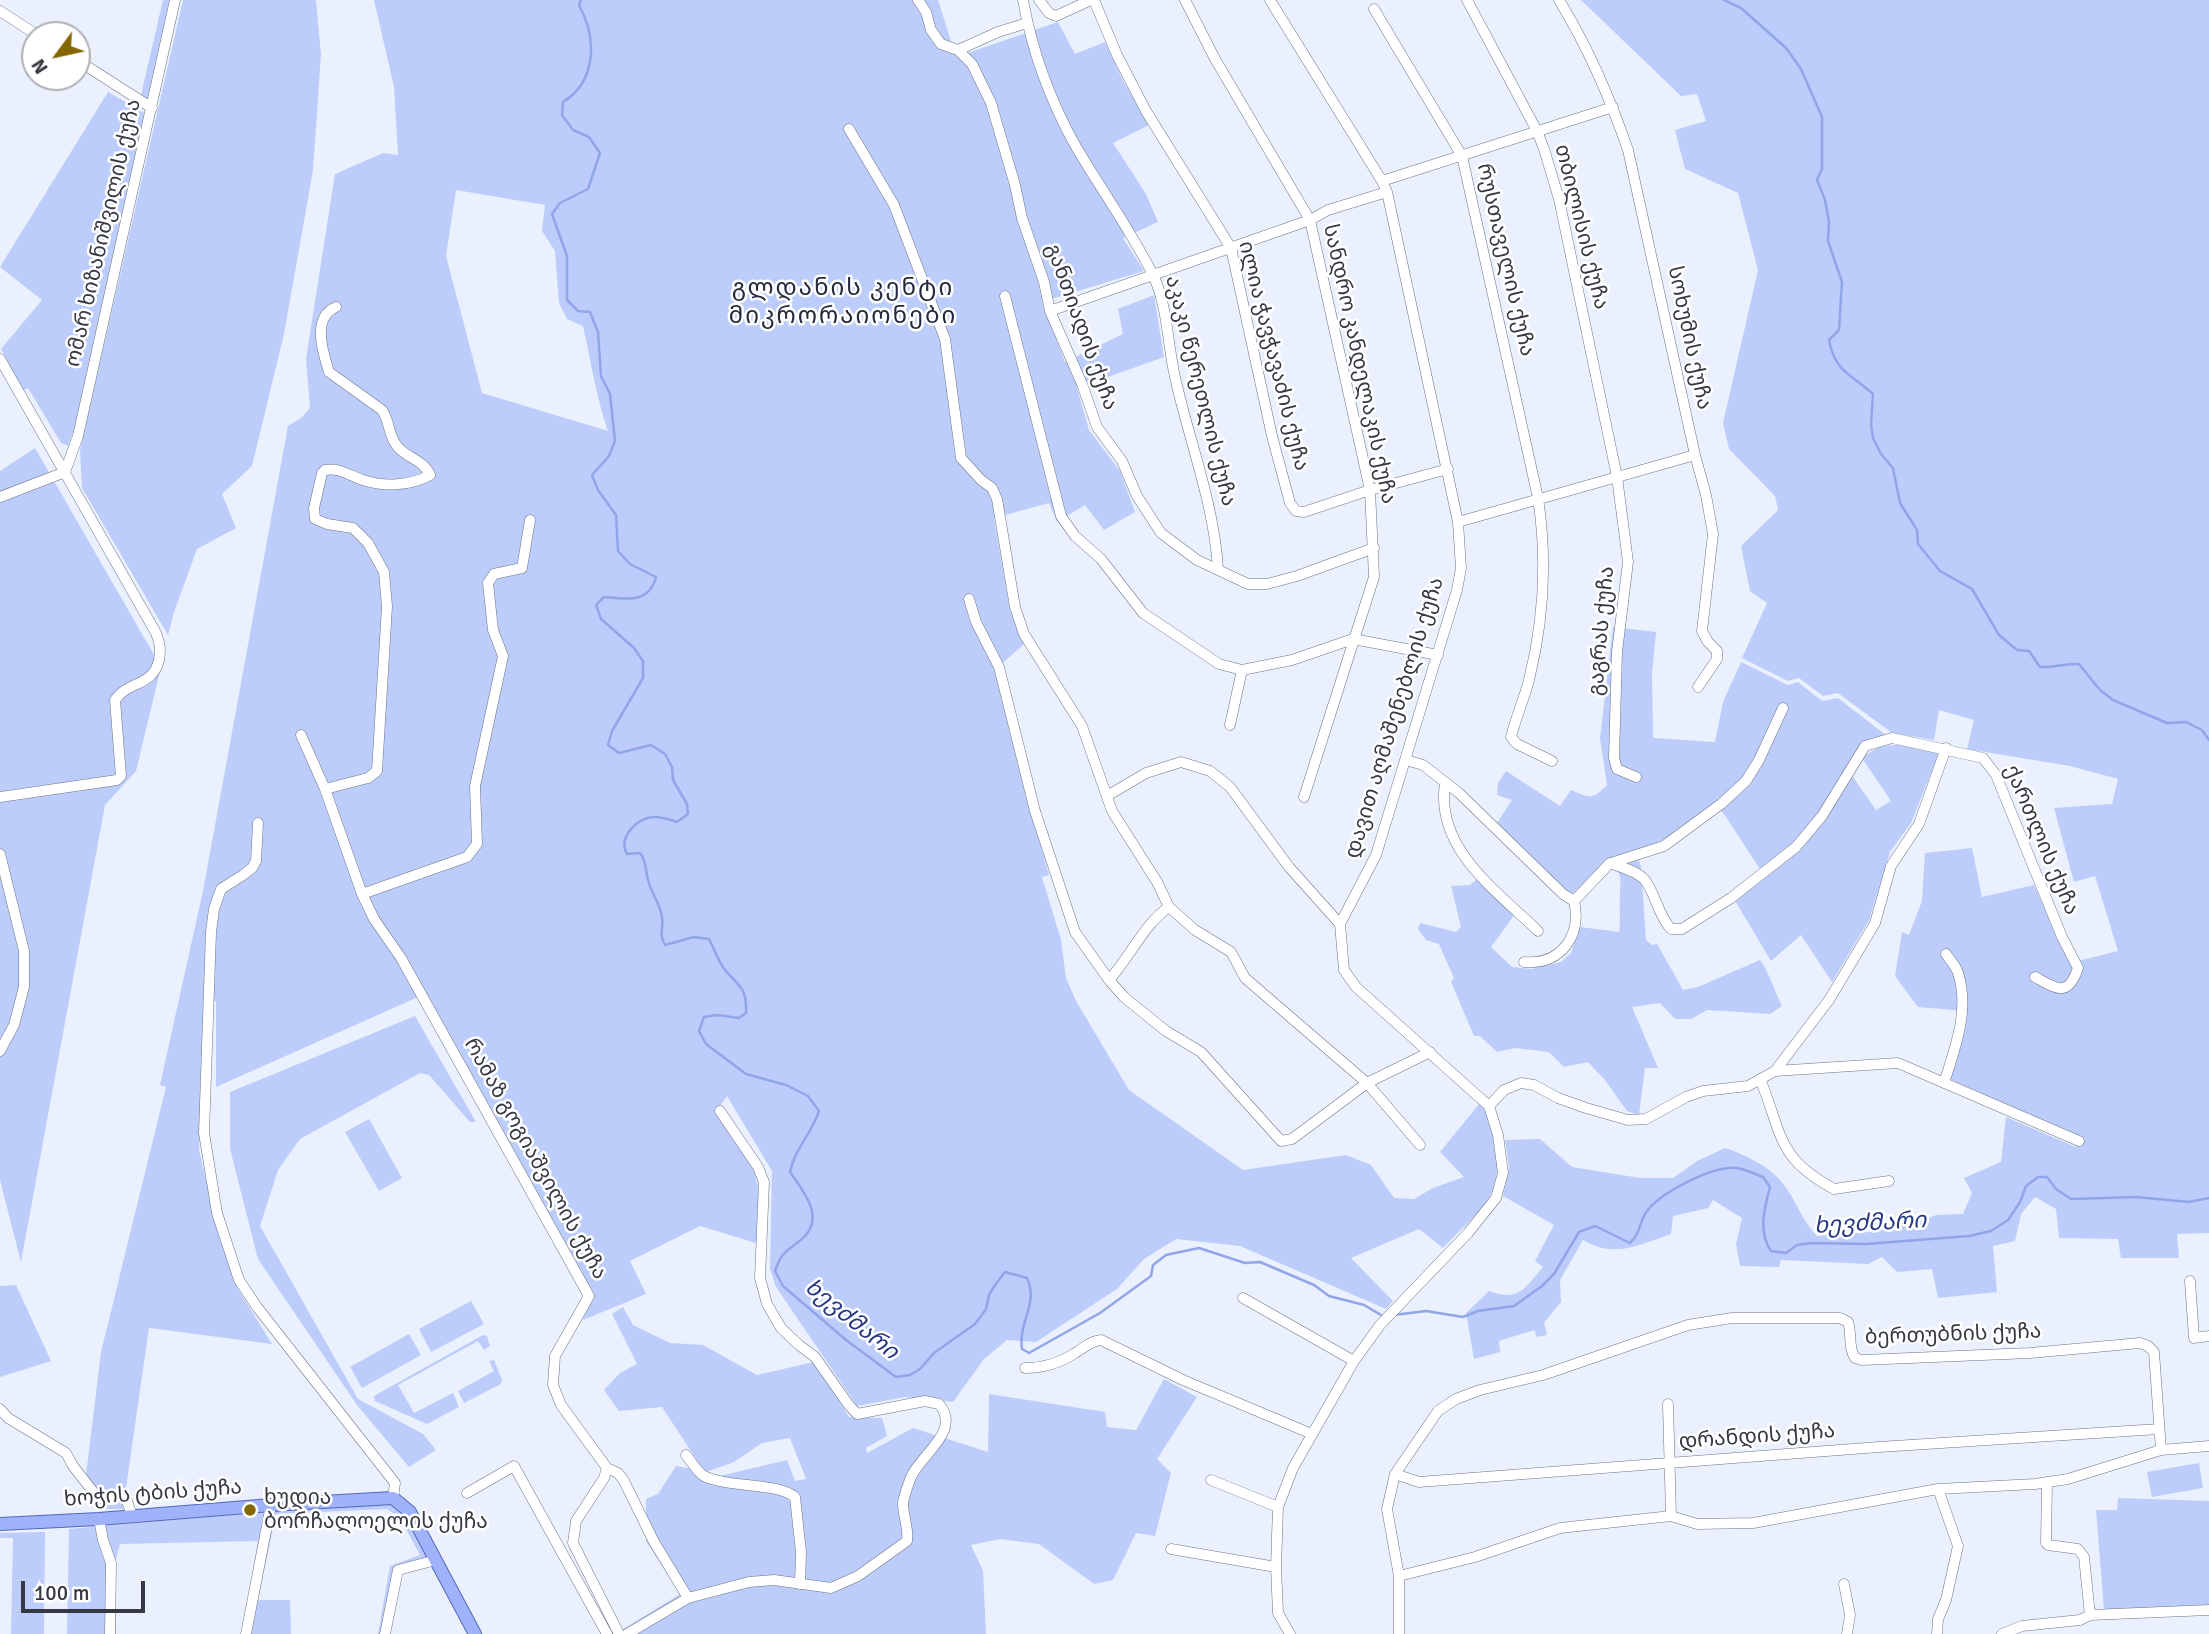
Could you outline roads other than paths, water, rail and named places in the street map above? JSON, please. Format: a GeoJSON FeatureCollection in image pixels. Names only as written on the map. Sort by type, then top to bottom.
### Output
{"type":"FeatureCollection","features":[{"type":"Feature","properties":{"kind":"main road","name":"ხოჭის ტბის ქუჩა"},"geometry":{"type":"LineString","coordinates":[[0,1524],[393,1498]]}},
{"type":"Feature","properties":{"kind":"main road"},"geometry":{"type":"LineString","coordinates":[[393,1498],[410,1512],[475,1634]]}},
{"type":"Feature","properties":{"kind":"street","name":"ომარ ხიზანიშვილის ქუჩა"},"geometry":{"type":"LineString","coordinates":[[65,472],[78,436],[176,0]]}},
{"type":"Feature","properties":{"kind":"street","name":"განთიადის ქუჩა"},"geometry":{"type":"LineString","coordinates":[[918,0],[926,12],[931,30],[941,44],[958,50],[972,64],[992,103],[1015,185],[1021,218],[1044,282],[1051,311],[1097,427],[1122,461],[1143,506],[1161,533],[1197,560],[1248,584],[1267,584],[1297,576],[1374,548]]}},
{"type":"Feature","properties":{"kind":"street","name":"აკაკი წერეთლის ქუჩა"},"geometry":{"type":"LineString","coordinates":[[1023,0],[1027,23],[1058,111],[1074,143],[1153,274],[1165,310],[1174,374],[1216,535],[1218,569]]}},
{"type":"Feature","properties":{"kind":"street"},"geometry":{"type":"LineString","coordinates":[[1039,0],[1049,13],[1056,16],[1092,0]]}},
{"type":"Feature","properties":{"kind":"street","name":"ილია ჭავჭავაძის ქუჩა"},"geometry":{"type":"LineString","coordinates":[[1092,0],[1146,111],[1231,248],[1272,436],[1290,503],[1296,511],[1304,512],[1370,490],[1448,469]]}},
{"type":"Feature","properties":{"kind":"street","name":"სანდრო კანდელაკის ქუჩა"},"geometry":{"type":"LineString","coordinates":[[1185,0],[1215,59],[1310,220],[1370,490],[1374,577],[1304,797]]}},
{"type":"Feature","properties":{"kind":"street","name":"დავით აღმაშენებლის ქუჩა"},"geometry":{"type":"LineString","coordinates":[[1270,0],[1387,192],[1458,522],[1461,568],[1457,590],[1376,855],[1340,924]]}},
{"type":"Feature","properties":{"kind":"street","name":"თბილისის ქუჩა"},"geometry":{"type":"LineString","coordinates":[[1467,0],[1537,131],[1559,199],[1618,477]]}},
{"type":"Feature","properties":{"kind":"street","name":"სოხუმის ქუჩა"},"geometry":{"type":"LineString","coordinates":[[1559,0],[1573,23],[1613,107],[1628,150],[1706,495],[1713,534],[1702,631],[1707,642],[1717,651],[1717,659],[1698,687]]}},
{"type":"Feature","properties":{"kind":"street","name":"რუსთაველის ქუჩა"},"geometry":{"type":"LineString","coordinates":[[1374,9],[1462,156],[1538,498],[1543,542],[1543,593],[1539,626],[1529,679],[1511,737],[1517,744],[1552,761]]}},
{"type":"Feature","properties":{"kind":"street"},"geometry":{"type":"LineString","coordinates":[[0,12],[21,25]]}},
{"type":"Feature","properties":{"kind":"street"},"geometry":{"type":"LineString","coordinates":[[958,50],[998,32],[1027,23]]}},
{"type":"Feature","properties":{"kind":"street"},"geometry":{"type":"LineString","coordinates":[[91,69],[152,108]]}},
{"type":"Feature","properties":{"kind":"street"},"geometry":{"type":"LineString","coordinates":[[1382,181],[1613,107]]}},
{"type":"Feature","properties":{"kind":"street"},"geometry":{"type":"LineString","coordinates":[[849,129],[894,205],[945,340],[961,458],[992,488],[997,499],[1016,607],[1024,634],[1082,726],[1112,811],[1157,881],[1169,907],[1195,930],[1231,952],[1245,978],[1367,1083],[1420,1145]]}},
{"type":"Feature","properties":{"kind":"street"},"geometry":{"type":"LineString","coordinates":[[1051,311],[1310,220],[1328,210],[1387,192]]}},
{"type":"Feature","properties":{"kind":"street"},"geometry":{"type":"LineString","coordinates":[[1004,296],[1061,516],[1075,536],[1101,559],[1143,613],[1219,664],[1242,670],[1292,660],[1353,639],[1438,654]]}},
{"type":"Feature","properties":{"kind":"street"},"geometry":{"type":"LineString","coordinates":[[325,789],[368,778],[377,771],[387,606],[384,572],[368,543],[353,528],[315,519],[314,508],[323,473],[334,468],[365,481],[382,484],[403,484],[430,475],[427,468],[399,449],[391,438],[387,417],[382,410],[329,372],[321,337],[322,319],[336,307]]}},
{"type":"Feature","properties":{"kind":"street"},"geometry":{"type":"LineString","coordinates":[[0,359],[156,634],[161,648],[153,676],[122,693],[115,700],[121,776],[117,780],[0,797]]}},
{"type":"Feature","properties":{"kind":"street"},"geometry":{"type":"LineString","coordinates":[[1458,522],[1695,455]]}},
{"type":"Feature","properties":{"kind":"street"},"geometry":{"type":"LineString","coordinates":[[0,497],[65,472]]}},
{"type":"Feature","properties":{"kind":"street","name":"გაგრას ქუჩა"},"geometry":{"type":"LineString","coordinates":[[1618,477],[1628,562],[1617,652],[1614,758],[1617,769],[1636,777]]}},
{"type":"Feature","properties":{"kind":"street"},"geometry":{"type":"LineString","coordinates":[[362,894],[467,857],[477,844],[475,786],[503,656],[494,630],[488,583],[494,574],[522,568],[530,520]]}},
{"type":"Feature","properties":{"kind":"street"},"geometry":{"type":"LineString","coordinates":[[969,599],[976,622],[999,667],[1035,811],[1075,932],[1124,997],[1166,1031],[1201,1052],[1281,1141],[1292,1139],[1367,1083],[1430,1052]]}},
{"type":"Feature","properties":{"kind":"street"},"geometry":{"type":"LineString","coordinates":[[1230,725],[1242,670]]}},
{"type":"Feature","properties":{"kind":"street"},"geometry":{"type":"LineString","coordinates":[[1574,901],[1610,863],[1664,846],[1721,804],[1746,781],[1759,760],[1783,708]]}},
{"type":"Feature","properties":{"kind":"street","name":"რამაზ გოგიაშვილის ქუჩა"},"geometry":{"type":"LineString","coordinates":[[301,735],[325,789],[362,894],[374,919],[401,958],[589,1296],[555,1356],[554,1385],[561,1405],[607,1468]]}},
{"type":"Feature","properties":{"kind":"street","name":"ქართლის ქუჩა"},"geometry":{"type":"LineString","coordinates":[[1610,863],[1634,872],[1644,880],[1663,920],[1671,929],[1682,929],[1731,898],[1796,847],[1822,816],[1865,746],[1892,738],[1983,758],[1996,775],[2062,937],[2078,968],[2073,982],[2066,988],[2057,988],[2035,977]]}},
{"type":"Feature","properties":{"kind":"street"},"geometry":{"type":"LineString","coordinates":[[1775,1071],[1829,1000],[1875,923],[1891,866],[1919,824],[1945,748]]}},
{"type":"Feature","properties":{"kind":"street"},"geometry":{"type":"LineString","coordinates":[[1406,760],[1423,765],[1459,793],[1563,894],[1574,901],[1577,912],[1572,935],[1565,948],[1539,963],[1524,962]]}},
{"type":"Feature","properties":{"kind":"street"},"geometry":{"type":"LineString","coordinates":[[1107,796],[1146,773],[1181,762],[1210,771],[1230,787],[1289,867],[1340,924],[1344,970],[1356,987],[1489,1106],[1502,1155],[1503,1173],[1496,1198],[1468,1233],[1380,1325],[1354,1361],[1293,1468],[1278,1507],[1276,1567],[1278,1613],[1290,1634]]}},
{"type":"Feature","properties":{"kind":"street"},"geometry":{"type":"LineString","coordinates":[[1445,783],[1443,795],[1447,828],[1463,857],[1538,931]]}},
{"type":"Feature","properties":{"kind":"street"},"geometry":{"type":"LineString","coordinates":[[258,823],[256,861],[252,869],[221,889],[216,898],[211,932],[204,1133],[217,1213],[239,1280],[257,1307],[395,1483],[393,1498]]}},
{"type":"Feature","properties":{"kind":"street"},"geometry":{"type":"LineString","coordinates":[[0,854],[23,951],[24,987],[13,1025],[0,1051]]}},
{"type":"Feature","properties":{"kind":"street"},"geometry":{"type":"LineString","coordinates":[[1109,980],[1123,965],[1158,915],[1169,907]]}},
{"type":"Feature","properties":{"kind":"street"},"geometry":{"type":"LineString","coordinates":[[1944,1083],[1959,1036],[1962,1011],[1958,971],[1946,954]]}},
{"type":"Feature","properties":{"kind":"street"},"geometry":{"type":"LineString","coordinates":[[1489,1106],[1504,1090],[1521,1083],[1534,1085],[1586,1108],[1628,1120],[1646,1119],[1686,1097],[1703,1091],[1748,1086],[1775,1071],[1898,1063],[2078,1141]]}},
{"type":"Feature","properties":{"kind":"street"},"geometry":{"type":"LineString","coordinates":[[1760,1079],[1782,1145],[1796,1163],[1834,1189],[1889,1181]]}},
{"type":"Feature","properties":{"kind":"street"},"geometry":{"type":"LineString","coordinates":[[627,1634],[688,1598],[749,1582],[774,1580],[831,1588],[858,1576],[907,1541],[903,1502],[911,1475],[947,1424],[946,1412],[939,1404],[925,1401],[858,1414],[848,1405],[816,1357],[781,1328],[767,1304],[760,1278],[764,1182],[758,1167],[720,1111]]}},
{"type":"Feature","properties":{"kind":"street"},"geometry":{"type":"LineString","coordinates":[[2190,1281],[2193,1338],[2209,1336]]}},
{"type":"Feature","properties":{"kind":"street"},"geometry":{"type":"LineString","coordinates":[[1243,1298],[1354,1361]]}},
{"type":"Feature","properties":{"kind":"street","name":"ბერთუბნის ქუჩა"},"geometry":{"type":"LineString","coordinates":[[1395,1474],[1438,1411],[1456,1399],[1480,1390],[1543,1376],[1688,1325],[1732,1318],[1840,1318],[1848,1322],[1851,1353],[1862,1360],[2030,1353],[2140,1343],[2154,1352],[2161,1450]]}},
{"type":"Feature","properties":{"kind":"street"},"geometry":{"type":"LineString","coordinates":[[1026,1368],[1054,1364],[1091,1342],[1101,1340],[1183,1380],[1312,1434]]}},
{"type":"Feature","properties":{"kind":"street"},"geometry":{"type":"LineString","coordinates":[[1668,1404],[1671,1516]]}},
{"type":"Feature","properties":{"kind":"street"},"geometry":{"type":"LineString","coordinates":[[0,1409],[8,1418],[66,1452],[73,1466],[98,1498],[121,1496],[127,1501],[132,1516]]}},
{"type":"Feature","properties":{"kind":"street","name":"დრანდის ქუჩა"},"geometry":{"type":"LineString","coordinates":[[1395,1474],[1419,1482],[2159,1429]]}},
{"type":"Feature","properties":{"kind":"street"},"geometry":{"type":"LineString","coordinates":[[1399,1576],[1475,1557],[1560,1528],[1671,1516],[1697,1524],[1753,1523],[1938,1489],[2068,1479],[2161,1450],[2209,1446]]}},
{"type":"Feature","properties":{"kind":"street"},"geometry":{"type":"LineString","coordinates":[[686,1455],[702,1475],[782,1491],[795,1497],[801,1552],[800,1584]]}},
{"type":"Feature","properties":{"kind":"street"},"geometry":{"type":"LineString","coordinates":[[467,1493],[514,1466],[607,1634]]}},
{"type":"Feature","properties":{"kind":"street"},"geometry":{"type":"LineString","coordinates":[[619,1634],[573,1543],[576,1521],[604,1478],[607,1468],[624,1481],[653,1540],[688,1598]]}},
{"type":"Feature","properties":{"kind":"street"},"geometry":{"type":"LineString","coordinates":[[1395,1474],[1387,1509],[1399,1576],[1399,1634]]}},
{"type":"Feature","properties":{"kind":"street"},"geometry":{"type":"LineString","coordinates":[[1211,1480],[1278,1507]]}},
{"type":"Feature","properties":{"kind":"street"},"geometry":{"type":"LineString","coordinates":[[2047,1482],[2046,1543],[2078,1549],[2081,1552],[2084,1557],[2090,1615]]}},
{"type":"Feature","properties":{"kind":"street"},"geometry":{"type":"LineString","coordinates":[[1937,1634],[1938,1619],[1946,1600],[1958,1546],[1938,1489]]}},
{"type":"Feature","properties":{"kind":"street"},"geometry":{"type":"LineString","coordinates":[[246,1634],[271,1505]]}},
{"type":"Feature","properties":{"kind":"street"},"geometry":{"type":"LineString","coordinates":[[99,1519],[111,1563],[110,1634]]}},
{"type":"Feature","properties":{"kind":"street"},"geometry":{"type":"LineString","coordinates":[[1171,1549],[1276,1567]]}},
{"type":"Feature","properties":{"kind":"street"},"geometry":{"type":"LineString","coordinates":[[385,1634],[398,1570],[436,1560]]}},
{"type":"Feature","properties":{"kind":"street"},"geometry":{"type":"LineString","coordinates":[[1844,1584],[1850,1615],[1847,1634]]}},
{"type":"Feature","properties":{"kind":"street"},"geometry":{"type":"LineString","coordinates":[[2002,1634],[2022,1626],[2080,1620],[2090,1615],[2209,1610]]}},
{"type":"Feature","properties":{"kind":"waterway","name":"ხევძმარი"},"geometry":{"type":"LineString","coordinates":[[581,0],[579,5],[589,31],[591,58],[582,83],[563,102],[562,115],[573,130],[589,137],[600,153],[588,189],[560,203],[552,214],[567,256],[567,300],[578,311],[590,312],[598,332],[601,376],[610,394],[615,441],[609,456],[592,475],[598,490],[616,515],[618,551],[630,564],[656,577],[653,586],[642,596],[628,599],[604,597],[596,605],[601,619],[634,648],[643,661],[643,678],[612,731],[608,745],[619,753],[651,745],[665,754],[672,767],[673,780],[687,804],[688,814],[677,822],[655,817],[636,824],[627,835],[625,848],[627,854],[640,853],[644,859],[649,885],[661,912],[665,945],[694,937],[709,939],[723,966],[743,992],[746,1013],[739,1018],[717,1015],[704,1017],[699,1031],[706,1044],[746,1074],[786,1085],[808,1096],[819,1111],[795,1156],[790,1172],[810,1205],[812,1222],[809,1231],[780,1259],[775,1271],[783,1286],[846,1340],[896,1377],[910,1375],[920,1369],[934,1353],[975,1324],[986,1309],[989,1295],[1005,1272],[1027,1278],[1030,1287],[1030,1305],[1022,1339],[1022,1349],[1029,1353],[1100,1313],[1151,1276],[1153,1265],[1166,1255],[1199,1248],[1245,1263],[1260,1262],[1314,1285],[1329,1296],[1364,1305],[1381,1315]]}},
{"type":"Feature","properties":{"kind":"waterway"},"geometry":{"type":"LineString","coordinates":[[1724,0],[1741,8],[1786,48],[1801,69],[1822,117],[1822,169],[1817,180],[1825,200],[1829,222],[1828,241],[1842,282],[1839,330],[1829,340],[1840,366],[1873,394],[1873,438],[1881,454],[1893,468],[1900,503],[1917,530],[1918,544],[1940,571],[1972,589],[1999,635],[2017,650],[2029,651],[2040,667],[2079,664],[2100,690],[2113,700],[2167,723],[2186,722],[2202,730],[2209,740]]}},
{"type":"Feature","properties":{"kind":"waterway","name":"ხევძმარი"},"geometry":{"type":"LineString","coordinates":[[1394,1315],[1426,1311],[1463,1317],[1478,1311],[1514,1306],[1554,1274],[1579,1232],[1595,1226],[1630,1243],[1636,1236],[1645,1214],[1661,1198],[1686,1182],[1726,1169],[1737,1168],[1763,1177],[1770,1187],[1763,1228],[1767,1244],[1771,1251],[1786,1253],[1797,1245],[1812,1243],[1866,1244],[1969,1236],[1991,1231],[2008,1220],[2020,1202],[2026,1186],[2038,1177],[2047,1177],[2056,1189],[2071,1199],[2136,1197],[2189,1202],[2209,1198]]}},
{"type":"Feature","properties":{"kind":"place","name":"ხუდია ბორჩალოელის ქუჩა"},"geometry":{"type":"Point","coordinates":[250,1510]}},
{"type":"Feature","properties":{"kind":"district","name":"გლდანის კენტი მიკრორაიონები"},"geometry":{"type":"Point","coordinates":[843,303]}}]}
